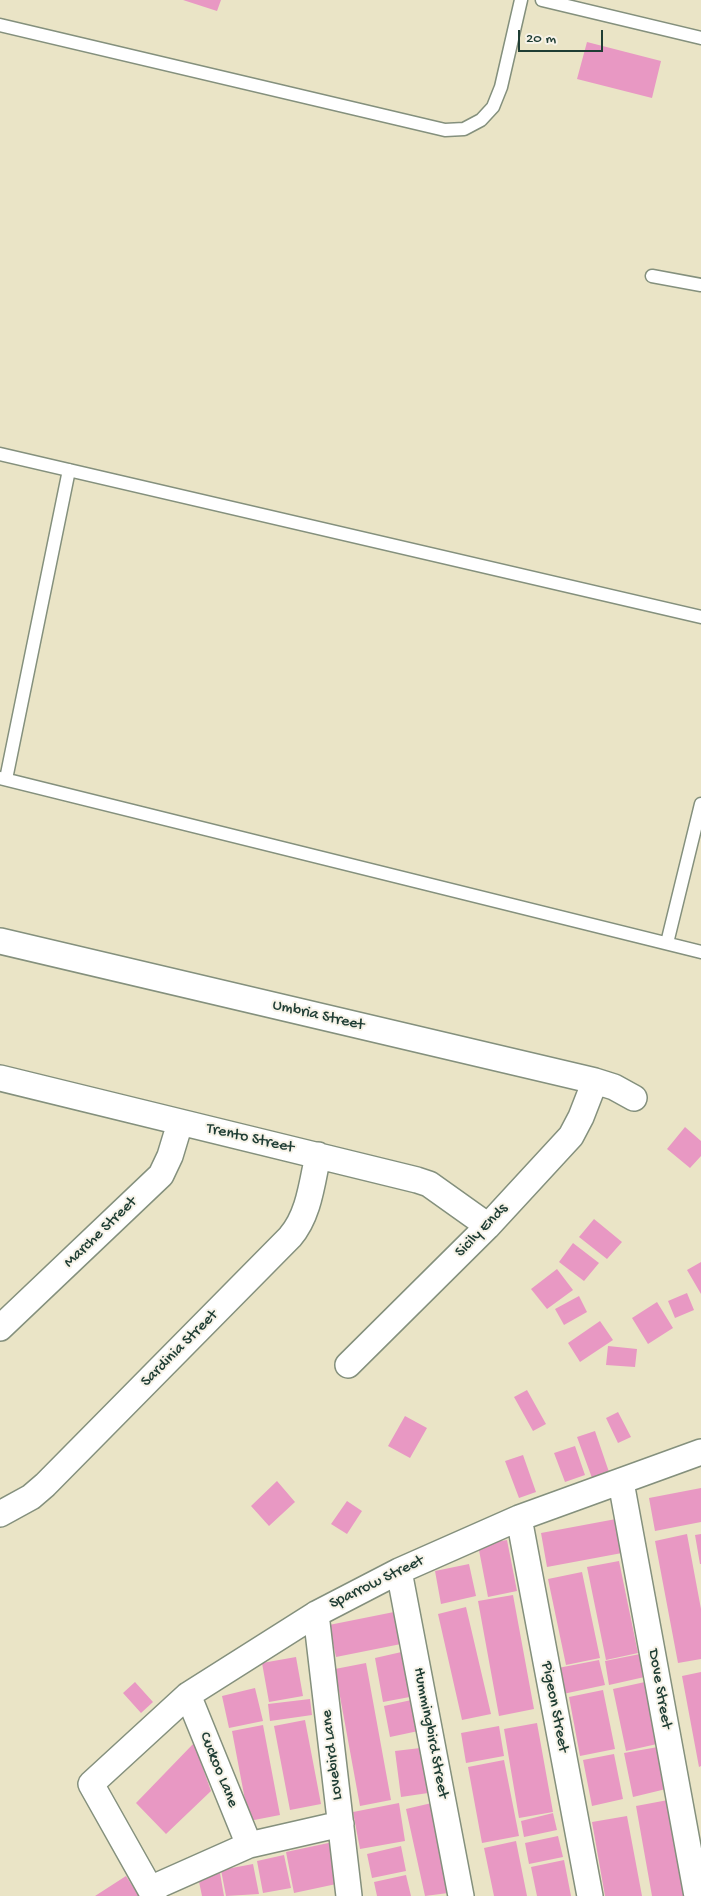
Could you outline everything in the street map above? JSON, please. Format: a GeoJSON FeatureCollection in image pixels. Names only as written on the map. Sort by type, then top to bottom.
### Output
{"type":"FeatureCollection","features":[{"type":"Feature","properties":{"kind":"street","name":"Umbria Street"},"geometry":{"type":"LineString","coordinates":[[0,941],[595,1081],[614,1087],[634,1098]]}},
{"type":"Feature","properties":{"kind":"street","name":"Trento Street"},"geometry":{"type":"LineString","coordinates":[[0,1078],[318,1155],[429,1184],[488,1226]]}},
{"type":"Feature","properties":{"kind":"street","name":"Sicily Ends"},"geometry":{"type":"LineString","coordinates":[[348,1365],[488,1226],[572,1136],[582,1118],[595,1081]]}},
{"type":"Feature","properties":{"kind":"street","name":"Marche Street"},"geometry":{"type":"LineString","coordinates":[[0,1328],[161,1175],[170,1156],[180,1123]]}},
{"type":"Feature","properties":{"kind":"street","name":"Sardinia Street"},"geometry":{"type":"LineString","coordinates":[[0,1514],[31,1497],[45,1485],[290,1237],[299,1226],[306,1210],[318,1155]]}},
{"type":"Feature","properties":{"kind":"street","name":"Sparrow Street"},"geometry":{"type":"LineString","coordinates":[[152,1892],[92,1784],[188,1694],[316,1614],[399,1571],[519,1518],[701,1452]]}},
{"type":"Feature","properties":{"kind":"street","name":"Dove Street"},"geometry":{"type":"LineString","coordinates":[[621,1482],[697,1896]]}},
{"type":"Feature","properties":{"kind":"street","name":"Pigeon Street"},"geometry":{"type":"LineString","coordinates":[[519,1518],[590,1896]]}},
{"type":"Feature","properties":{"kind":"street","name":"Hummingbird Street"},"geometry":{"type":"LineString","coordinates":[[399,1571],[460,1896]]}},
{"type":"Feature","properties":{"kind":"street","name":"Lovebird Lane"},"geometry":{"type":"LineString","coordinates":[[316,1614],[349,1896]]}},
{"type":"Feature","properties":{"kind":"street","name":"Cuckoo Lane"},"geometry":{"type":"LineString","coordinates":[[188,1694],[249,1845]]}},
{"type":"Feature","properties":{"kind":"street"},"geometry":{"type":"LineString","coordinates":[[152,1892],[249,1845],[341,1824]]}},
{"type":"Feature","properties":{"kind":"lane"},"geometry":{"type":"LineString","coordinates":[[0,25],[445,130],[464,129],[481,120],[493,107],[502,87],[521,0]]}},
{"type":"Feature","properties":{"kind":"lane"},"geometry":{"type":"LineString","coordinates":[[542,0],[701,38]]}},
{"type":"Feature","properties":{"kind":"lane"},"geometry":{"type":"LineString","coordinates":[[652,276],[701,285]]}},
{"type":"Feature","properties":{"kind":"lane"},"geometry":{"type":"LineString","coordinates":[[0,454],[701,617]]}},
{"type":"Feature","properties":{"kind":"lane"},"geometry":{"type":"LineString","coordinates":[[69,470],[3,778],[701,952]]}},
{"type":"Feature","properties":{"kind":"lane"},"geometry":{"type":"LineString","coordinates":[[667,943],[701,804]]}},
{"type":"Feature","properties":{"kind":"building"},"geometry":{"type":"Polygon","coordinates":[[[183,0],[221,0],[217,11],[183,0]]]}},
{"type":"Feature","properties":{"kind":"building"},"geometry":{"type":"Polygon","coordinates":[[[587,42],[661,61],[652,98],[577,79],[587,42]]]}},
{"type":"Feature","properties":{"kind":"building"},"geometry":{"type":"Polygon","coordinates":[[[685,1127],[701,1141],[701,1156],[690,1168],[667,1149],[685,1127]]]}},
{"type":"Feature","properties":{"kind":"building"},"geometry":{"type":"Polygon","coordinates":[[[594,1219],[622,1242],[607,1259],[579,1237],[594,1219]]]}},
{"type":"Feature","properties":{"kind":"building"},"geometry":{"type":"Polygon","coordinates":[[[573,1243],[599,1263],[584,1281],[559,1262],[573,1243]]]}},
{"type":"Feature","properties":{"kind":"building"},"geometry":{"type":"Polygon","coordinates":[[[701,1262],[701,1294],[687,1270],[701,1262]]]}},
{"type":"Feature","properties":{"kind":"building"},"geometry":{"type":"Polygon","coordinates":[[[557,1269],[573,1290],[547,1309],[531,1289],[557,1269]]]}},
{"type":"Feature","properties":{"kind":"building"},"geometry":{"type":"Polygon","coordinates":[[[687,1293],[694,1310],[675,1318],[668,1301],[687,1293]]]}},
{"type":"Feature","properties":{"kind":"building"},"geometry":{"type":"Polygon","coordinates":[[[579,1296],[587,1312],[564,1325],[555,1309],[579,1296]]]}},
{"type":"Feature","properties":{"kind":"building"},"geometry":{"type":"Polygon","coordinates":[[[657,1302],[673,1328],[648,1344],[632,1318],[657,1302]]]}},
{"type":"Feature","properties":{"kind":"building"},"geometry":{"type":"Polygon","coordinates":[[[600,1321],[613,1340],[580,1362],[568,1343],[600,1321]]]}},
{"type":"Feature","properties":{"kind":"building"},"geometry":{"type":"Polygon","coordinates":[[[608,1346],[637,1349],[635,1367],[606,1365],[608,1346]]]}},
{"type":"Feature","properties":{"kind":"building"},"geometry":{"type":"Polygon","coordinates":[[[527,1390],[546,1424],[533,1431],[514,1397],[527,1390]]]}},
{"type":"Feature","properties":{"kind":"building"},"geometry":{"type":"Polygon","coordinates":[[[618,1412],[631,1437],[618,1443],[606,1418],[618,1412]]]}},
{"type":"Feature","properties":{"kind":"building"},"geometry":{"type":"Polygon","coordinates":[[[405,1416],[427,1428],[410,1458],[388,1446],[405,1416]]]}},
{"type":"Feature","properties":{"kind":"building"},"geometry":{"type":"Polygon","coordinates":[[[595,1431],[609,1472],[592,1478],[577,1437],[595,1431]]]}},
{"type":"Feature","properties":{"kind":"building"},"geometry":{"type":"Polygon","coordinates":[[[575,1446],[585,1475],[565,1482],[554,1453],[575,1446]]]}},
{"type":"Feature","properties":{"kind":"building"},"geometry":{"type":"Polygon","coordinates":[[[523,1455],[536,1492],[519,1498],[505,1461],[523,1455]]]}},
{"type":"Feature","properties":{"kind":"building"},"geometry":{"type":"Polygon","coordinates":[[[277,1481],[295,1502],[269,1526],[251,1506],[277,1481]]]}},
{"type":"Feature","properties":{"kind":"building"},"geometry":{"type":"Polygon","coordinates":[[[701,1488],[701,1522],[655,1531],[649,1498],[701,1488]]]}},
{"type":"Feature","properties":{"kind":"building"},"geometry":{"type":"Polygon","coordinates":[[[347,1501],[362,1511],[347,1534],[331,1524],[347,1501]]]}},
{"type":"Feature","properties":{"kind":"building"},"geometry":{"type":"Polygon","coordinates":[[[616,1519],[622,1553],[547,1567],[541,1533],[616,1519]]]}},
{"type":"Feature","properties":{"kind":"building"},"geometry":{"type":"Polygon","coordinates":[[[687,1534],[701,1609],[701,1659],[678,1663],[655,1541],[687,1534]]]}},
{"type":"Feature","properties":{"kind":"building"},"geometry":{"type":"Polygon","coordinates":[[[701,1534],[701,1564],[700,1564],[695,1535],[701,1534]]]}},
{"type":"Feature","properties":{"kind":"building"},"geometry":{"type":"Polygon","coordinates":[[[507,1540],[517,1591],[488,1597],[478,1545],[507,1540]]]}},
{"type":"Feature","properties":{"kind":"building"},"geometry":{"type":"Polygon","coordinates":[[[619,1561],[638,1653],[606,1660],[587,1567],[619,1561]]]}},
{"type":"Feature","properties":{"kind":"building"},"geometry":{"type":"Polygon","coordinates":[[[469,1564],[476,1596],[441,1604],[435,1571],[469,1564]]]}},
{"type":"Feature","properties":{"kind":"building"},"geometry":{"type":"Polygon","coordinates":[[[582,1572],[600,1658],[566,1665],[548,1579],[582,1572]]]}},
{"type":"Feature","properties":{"kind":"building"},"geometry":{"type":"Polygon","coordinates":[[[513,1595],[534,1709],[499,1716],[478,1601],[513,1595]]]}},
{"type":"Feature","properties":{"kind":"building"},"geometry":{"type":"Polygon","coordinates":[[[466,1607],[491,1714],[462,1720],[438,1614],[466,1607]]]}},
{"type":"Feature","properties":{"kind":"building"},"geometry":{"type":"Polygon","coordinates":[[[394,1612],[401,1644],[336,1657],[329,1625],[394,1612]]]}},
{"type":"Feature","properties":{"kind":"building"},"geometry":{"type":"Polygon","coordinates":[[[406,1651],[415,1696],[383,1702],[375,1658],[406,1651]]]}},
{"type":"Feature","properties":{"kind":"building"},"geometry":{"type":"Polygon","coordinates":[[[645,1653],[649,1676],[609,1685],[605,1661],[645,1653]]]}},
{"type":"Feature","properties":{"kind":"building"},"geometry":{"type":"Polygon","coordinates":[[[296,1657],[303,1696],[269,1702],[262,1663],[296,1657]]]}},
{"type":"Feature","properties":{"kind":"building"},"geometry":{"type":"Polygon","coordinates":[[[599,1660],[605,1685],[563,1694],[558,1668],[599,1660]]]}},
{"type":"Feature","properties":{"kind":"building"},"geometry":{"type":"Polygon","coordinates":[[[366,1663],[391,1800],[360,1806],[335,1669],[366,1663]]]}},
{"type":"Feature","properties":{"kind":"building"},"geometry":{"type":"Polygon","coordinates":[[[701,1672],[701,1766],[699,1767],[682,1676],[701,1672]]]}},
{"type":"Feature","properties":{"kind":"building"},"geometry":{"type":"Polygon","coordinates":[[[135,1682],[153,1702],[141,1713],[123,1693],[135,1682]]]}},
{"type":"Feature","properties":{"kind":"building"},"geometry":{"type":"Polygon","coordinates":[[[645,1682],[657,1744],[626,1751],[613,1689],[645,1682]]]}},
{"type":"Feature","properties":{"kind":"building"},"geometry":{"type":"Polygon","coordinates":[[[255,1688],[263,1721],[229,1728],[222,1696],[255,1688]]]}},
{"type":"Feature","properties":{"kind":"building"},"geometry":{"type":"Polygon","coordinates":[[[603,1690],[615,1749],[580,1756],[569,1697],[603,1690]]]}},
{"type":"Feature","properties":{"kind":"building"},"geometry":{"type":"Polygon","coordinates":[[[310,1699],[312,1715],[270,1721],[268,1704],[310,1699]]]}},
{"type":"Feature","properties":{"kind":"building"},"geometry":{"type":"Polygon","coordinates":[[[416,1699],[423,1730],[390,1737],[384,1706],[416,1699]]]}},
{"type":"Feature","properties":{"kind":"building"},"geometry":{"type":"Polygon","coordinates":[[[305,1720],[321,1804],[290,1810],[274,1726],[305,1720]]]}},
{"type":"Feature","properties":{"kind":"building"},"geometry":{"type":"Polygon","coordinates":[[[537,1723],[553,1812],[519,1818],[504,1729],[537,1723]]]}},
{"type":"Feature","properties":{"kind":"building"},"geometry":{"type":"Polygon","coordinates":[[[263,1725],[280,1815],[249,1821],[232,1731],[263,1725]]]}},
{"type":"Feature","properties":{"kind":"building"},"geometry":{"type":"Polygon","coordinates":[[[499,1726],[504,1756],[466,1763],[461,1733],[499,1726]]]}},
{"type":"Feature","properties":{"kind":"building"},"geometry":{"type":"Polygon","coordinates":[[[194,1743],[211,1791],[166,1834],[136,1803],[194,1743]]]}},
{"type":"Feature","properties":{"kind":"building"},"geometry":{"type":"Polygon","coordinates":[[[429,1747],[435,1792],[401,1797],[395,1751],[429,1747]]]}},
{"type":"Feature","properties":{"kind":"building"},"geometry":{"type":"Polygon","coordinates":[[[658,1747],[666,1789],[633,1797],[624,1753],[658,1747]]]}},
{"type":"Feature","properties":{"kind":"building"},"geometry":{"type":"Polygon","coordinates":[[[614,1754],[623,1799],[592,1806],[583,1760],[614,1754]]]}},
{"type":"Feature","properties":{"kind":"building"},"geometry":{"type":"Polygon","coordinates":[[[504,1760],[519,1836],[482,1843],[468,1767],[504,1760]]]}},
{"type":"Feature","properties":{"kind":"building"},"geometry":{"type":"Polygon","coordinates":[[[668,1800],[684,1896],[652,1896],[636,1806],[668,1800]]]}},
{"type":"Feature","properties":{"kind":"building"},"geometry":{"type":"Polygon","coordinates":[[[436,1802],[456,1892],[425,1896],[406,1809],[436,1802]]]}},
{"type":"Feature","properties":{"kind":"building"},"geometry":{"type":"Polygon","coordinates":[[[399,1803],[405,1841],[360,1849],[353,1812],[399,1803]]]}},
{"type":"Feature","properties":{"kind":"building"},"geometry":{"type":"Polygon","coordinates":[[[553,1813],[557,1830],[524,1837],[521,1821],[553,1813]]]}},
{"type":"Feature","properties":{"kind":"building"},"geometry":{"type":"Polygon","coordinates":[[[627,1816],[642,1896],[605,1896],[592,1822],[627,1816]]]}},
{"type":"Feature","properties":{"kind":"building"},"geometry":{"type":"Polygon","coordinates":[[[558,1836],[563,1857],[529,1864],[525,1843],[558,1836]]]}},
{"type":"Feature","properties":{"kind":"building"},"geometry":{"type":"Polygon","coordinates":[[[516,1841],[527,1896],[494,1896],[484,1848],[516,1841]]]}},
{"type":"Feature","properties":{"kind":"building"},"geometry":{"type":"Polygon","coordinates":[[[333,1842],[341,1883],[294,1893],[286,1852],[333,1842]]]}},
{"type":"Feature","properties":{"kind":"building"},"geometry":{"type":"Polygon","coordinates":[[[401,1846],[406,1871],[372,1878],[367,1854],[401,1846]]]}},
{"type":"Feature","properties":{"kind":"building"},"geometry":{"type":"Polygon","coordinates":[[[284,1855],[291,1888],[263,1893],[257,1861],[284,1855]]]}},
{"type":"Feature","properties":{"kind":"building"},"geometry":{"type":"Polygon","coordinates":[[[564,1860],[571,1896],[537,1896],[531,1867],[564,1860]]]}},
{"type":"Feature","properties":{"kind":"building"},"geometry":{"type":"Polygon","coordinates":[[[253,1864],[259,1894],[226,1896],[221,1870],[253,1864]]]}},
{"type":"Feature","properties":{"kind":"building"},"geometry":{"type":"Polygon","coordinates":[[[220,1873],[224,1896],[202,1896],[198,1877],[220,1873]]]}},
{"type":"Feature","properties":{"kind":"building"},"geometry":{"type":"Polygon","coordinates":[[[406,1875],[411,1896],[377,1896],[374,1882],[406,1875]]]}},
{"type":"Feature","properties":{"kind":"building"},"geometry":{"type":"Polygon","coordinates":[[[126,1876],[139,1896],[95,1896],[126,1876]]]}}]}
